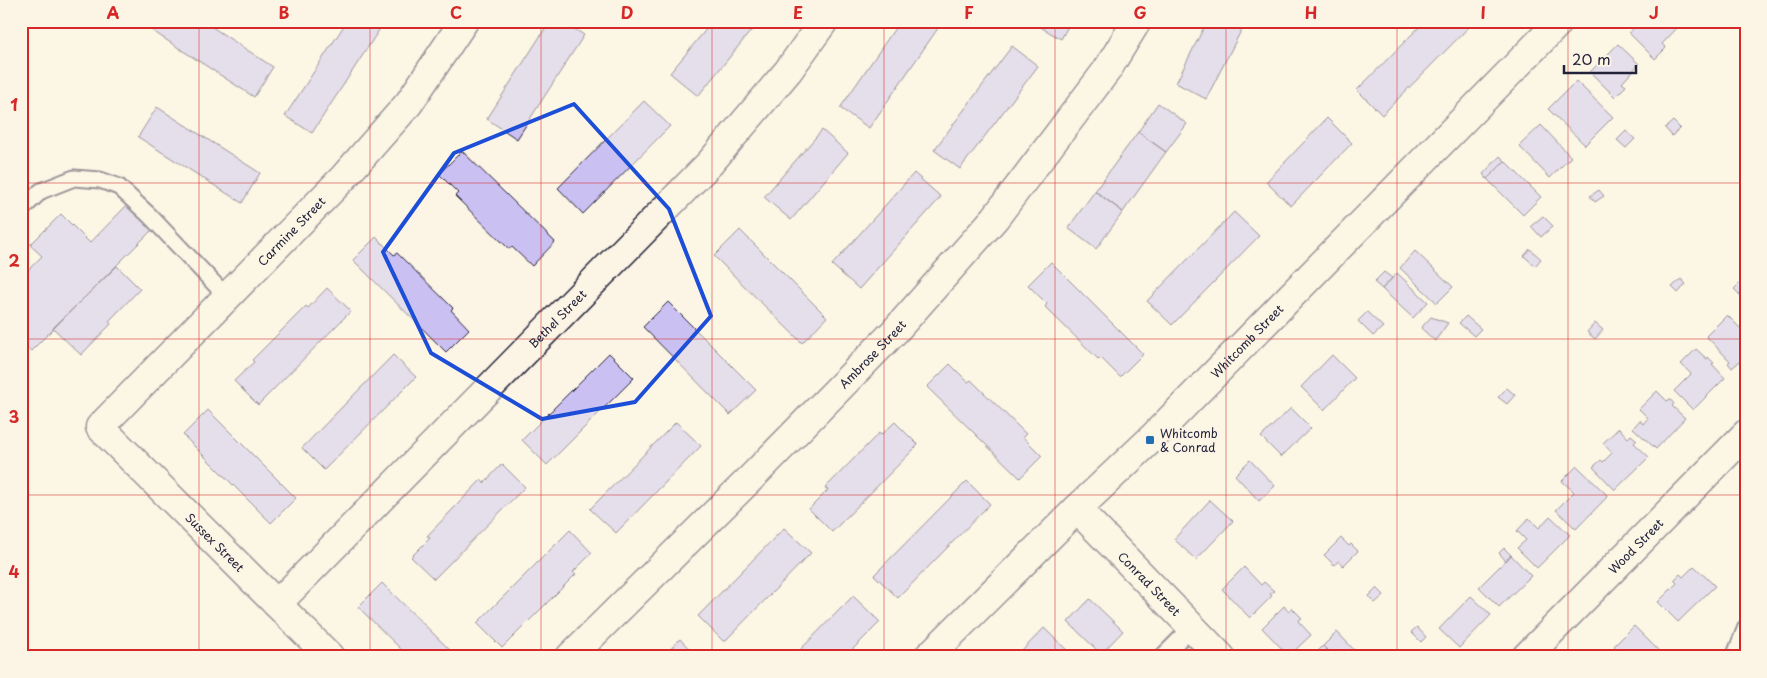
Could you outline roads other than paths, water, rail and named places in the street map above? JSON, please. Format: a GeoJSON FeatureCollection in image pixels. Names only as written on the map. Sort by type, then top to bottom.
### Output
{"type":"FeatureCollection","features":[{"type":"Feature","properties":{"kind":"street","name":"Carmine Street"},"geometry":{"type":"LineString","coordinates":[[100,427],[344,177],[409,103],[464,21]]}},
{"type":"Feature","properties":{"kind":"street","name":"Bethel Street"},"geometry":{"type":"LineString","coordinates":[[276,604],[710,163],[788,71],[824,21]]}},
{"type":"Feature","properties":{"kind":"street","name":"Ambrose Street"},"geometry":{"type":"LineString","coordinates":[[570,657],[901,324],[995,218],[1107,70],[1136,21]]}},
{"type":"Feature","properties":{"kind":"street","name":"Whitcomb Street"},"geometry":{"type":"LineString","coordinates":[[928,657],[1077,509],[1150,440],[1560,21]]}},
{"type":"Feature","properties":{"kind":"street","name":"Sussex Street"},"geometry":{"type":"LineString","coordinates":[[100,427],[330,657]]}},
{"type":"Feature","properties":{"kind":"street","name":"Wood Street"},"geometry":{"type":"LineString","coordinates":[[1526,657],[1746,434]]}},
{"type":"Feature","properties":{"kind":"street","name":"Conrad Street"},"geometry":{"type":"LineString","coordinates":[[1077,509],[1221,657]]}},
{"type":"Feature","properties":{"kind":"lane"},"geometry":{"type":"LineString","coordinates":[[21,210],[42,191],[74,178],[100,180],[118,188],[150,216],[226,297]]}},
{"type":"Feature","properties":{"kind":"lane"},"geometry":{"type":"LineString","coordinates":[[1162,657],[1192,627]]}},
{"type":"Feature","properties":{"kind":"lane"},"geometry":{"type":"LineString","coordinates":[[1734,657],[1746,628]]}},
{"type":"Feature","properties":{"kind":"place","name":"Whitcomb & Conrad"},"geometry":{"type":"Point","coordinates":[1150,440]}}]}
